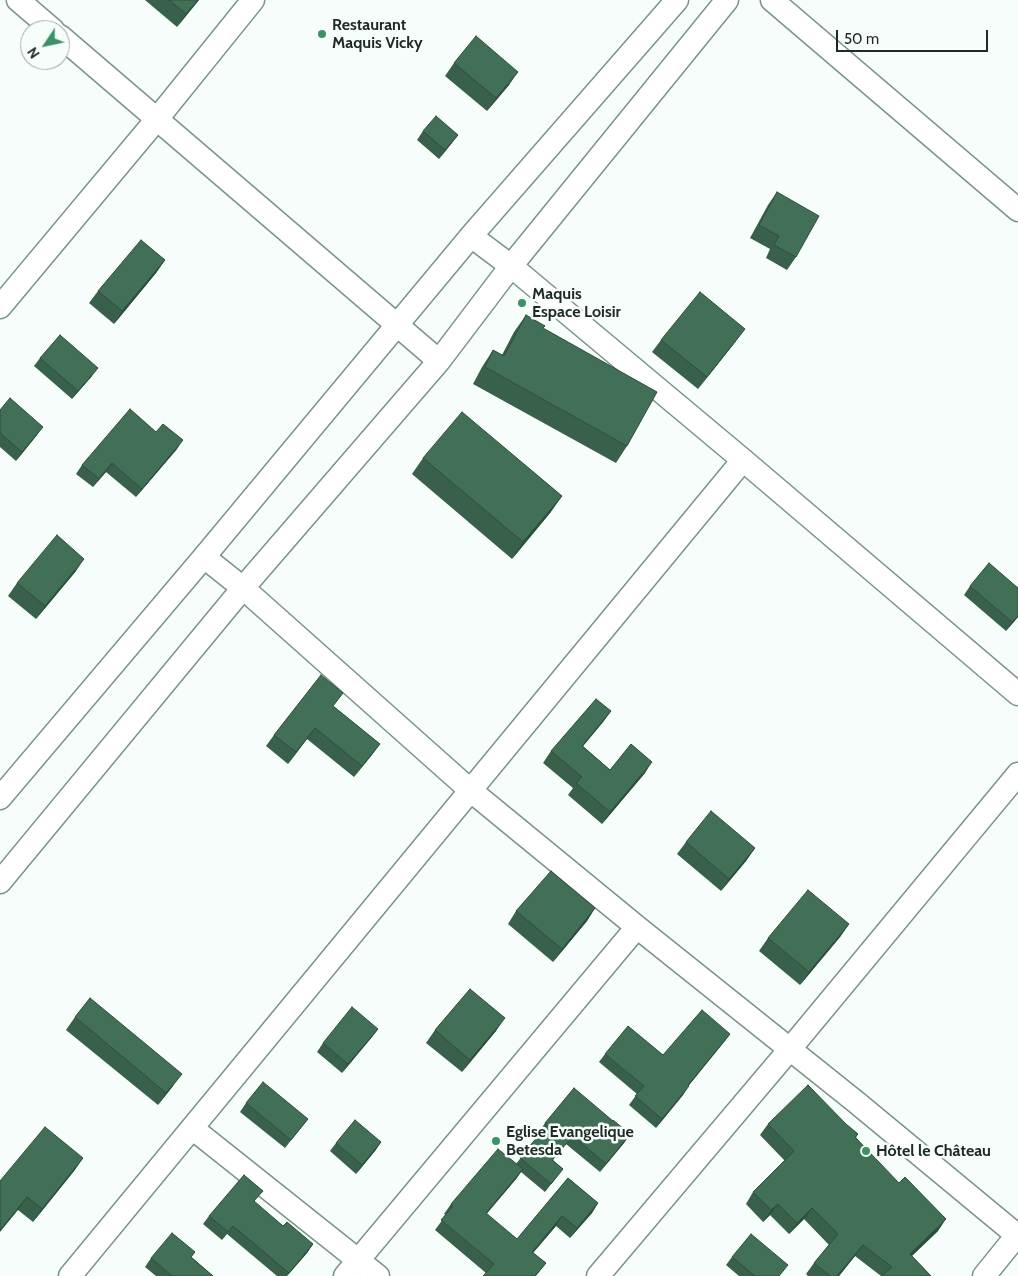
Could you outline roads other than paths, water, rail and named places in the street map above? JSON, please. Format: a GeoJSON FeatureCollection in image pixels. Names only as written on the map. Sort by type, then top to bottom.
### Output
{"type":"FeatureCollection","features":[{"type":"Feature","properties":{"kind":"street"},"geometry":{"type":"LineString","coordinates":[[18,0],[41,20]]}},
{"type":"Feature","properties":{"kind":"street"},"geometry":{"type":"LineString","coordinates":[[4,294],[157,119],[254,0]]}},
{"type":"Feature","properties":{"kind":"street"},"geometry":{"type":"LineString","coordinates":[[0,798],[204,557],[471,236],[677,0]]}},
{"type":"Feature","properties":{"kind":"street"},"geometry":{"type":"LineString","coordinates":[[0,882],[243,588],[439,362],[511,266],[727,0]]}},
{"type":"Feature","properties":{"kind":"street"},"geometry":{"type":"LineString","coordinates":[[772,0],[1018,210]]}},
{"type":"Feature","properties":{"kind":"street"},"geometry":{"type":"LineString","coordinates":[[70,45],[439,362]]}},
{"type":"Feature","properties":{"kind":"street"},"geometry":{"type":"LineString","coordinates":[[471,236],[511,266],[743,460],[1018,694]]}},
{"type":"Feature","properties":{"kind":"street"},"geometry":{"type":"LineString","coordinates":[[70,1276],[743,460]]}},
{"type":"Feature","properties":{"kind":"street"},"geometry":{"type":"LineString","coordinates":[[204,557],[243,588],[470,790],[636,927],[790,1049],[1018,1235],[984,1276]]}},
{"type":"Feature","properties":{"kind":"street"},"geometry":{"type":"LineString","coordinates":[[598,1276],[790,1049],[1018,774]]}},
{"type":"Feature","properties":{"kind":"street"},"geometry":{"type":"LineString","coordinates":[[351,1268],[636,927]]}},
{"type":"Feature","properties":{"kind":"street"},"geometry":{"type":"LineString","coordinates":[[192,1128],[351,1268],[378,1276]]}},
{"type":"Feature","properties":{"kind":"place","name":"Restaurant Maquis Vicky"},"geometry":{"type":"Point","coordinates":[322,34]}},
{"type":"Feature","properties":{"kind":"place","name":"Maquis Espace Loisir"},"geometry":{"type":"Point","coordinates":[522,303]}},
{"type":"Feature","properties":{"kind":"place","name":"Eglise Evangelique Betesda"},"geometry":{"type":"Point","coordinates":[496,1141]}},
{"type":"Feature","properties":{"kind":"place","name":"Hôtel le Château"},"geometry":{"type":"Point","coordinates":[866,1151]}}]}
